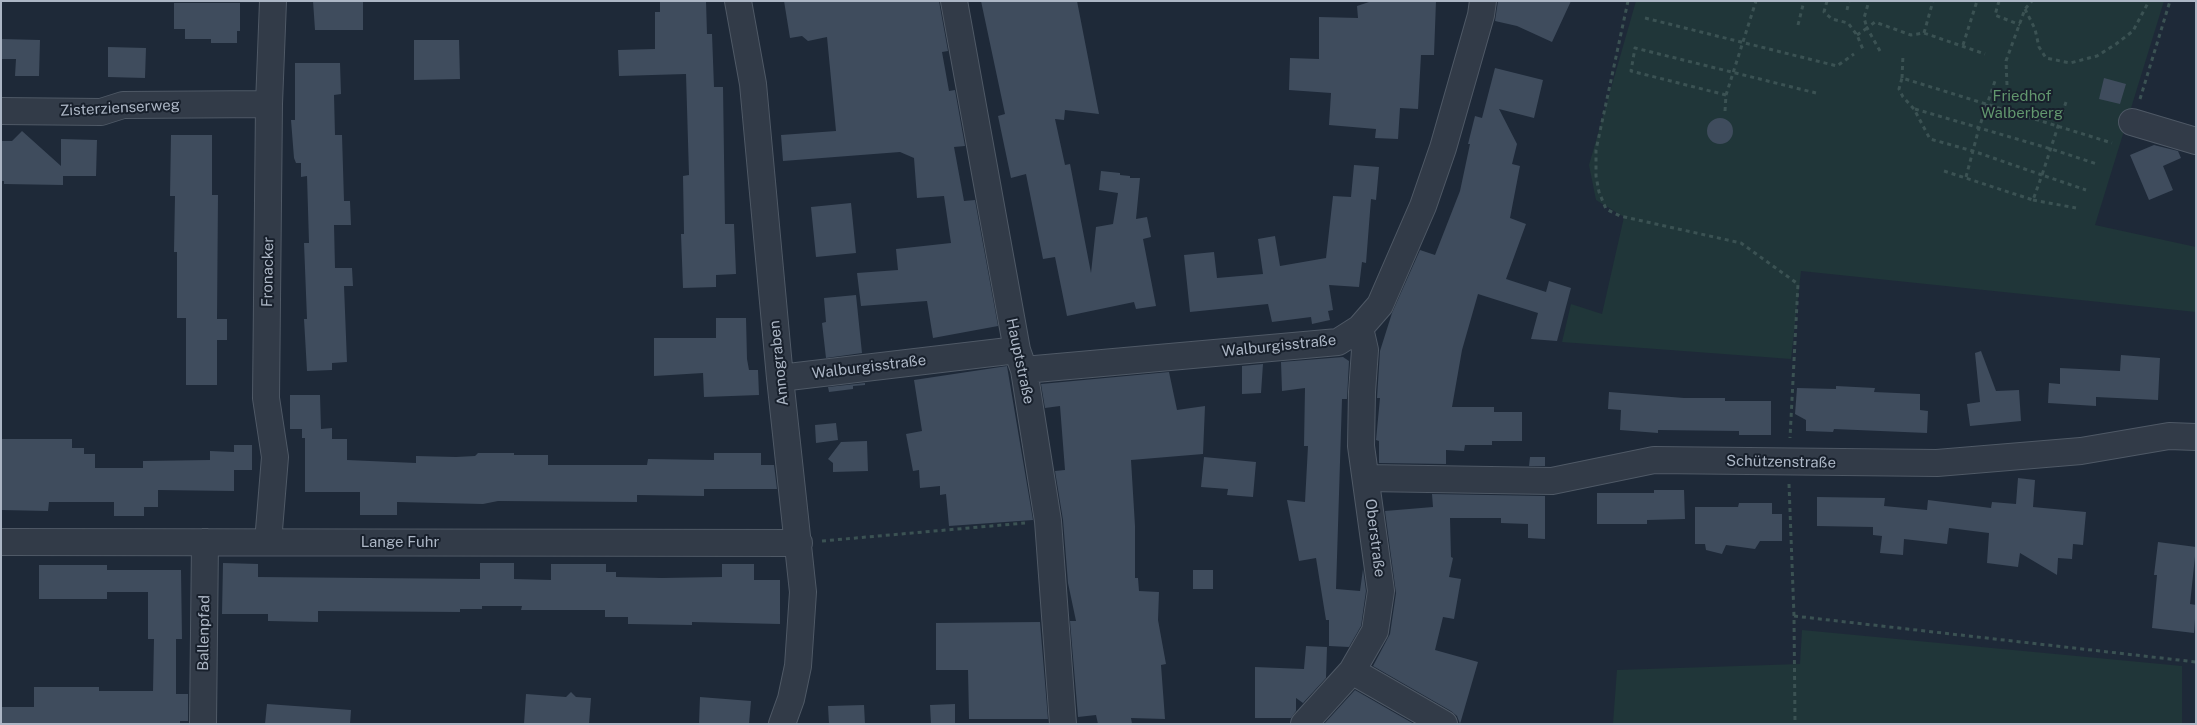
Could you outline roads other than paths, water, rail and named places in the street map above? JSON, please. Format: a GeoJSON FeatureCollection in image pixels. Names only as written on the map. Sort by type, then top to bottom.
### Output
{"type":"FeatureCollection","features":[{"type":"Feature","properties":{"kind":"street","name":"Fronacker"},"geometry":{"type":"LineString","coordinates":[[268,542],[275,457],[266,398],[269,104],[273,1]]}},
{"type":"Feature","properties":{"kind":"street","name":"Annograben"},"geometry":{"type":"LineString","coordinates":[[738,1],[753,84],[780,378],[803,592],[802,630],[798,666],[791,699],[782,724]]}},
{"type":"Feature","properties":{"kind":"street","name":"Hauptstraße"},"geometry":{"type":"LineString","coordinates":[[954,1],[1048,521],[1063,724]]}},
{"type":"Feature","properties":{"kind":"street","name":"Walburgisstraße"},"geometry":{"type":"LineString","coordinates":[[780,378],[1020,360],[1338,342],[1360,328],[1380,305],[1423,206],[1443,148],[1483,1]]}},
{"type":"Feature","properties":{"kind":"street","name":"Zisterzienserweg"},"geometry":{"type":"LineString","coordinates":[[1,111],[101,112],[123,105],[269,104]]}},
{"type":"Feature","properties":{"kind":"street"},"geometry":{"type":"LineString","coordinates":[[2132,122],[2196,141]]}},
{"type":"Feature","properties":{"kind":"street","name":"Oberstraße"},"geometry":{"type":"LineString","coordinates":[[1304,724],[1352,671],[1375,631],[1381,591],[1367,478],[1361,446],[1365,350],[1360,328]]}},
{"type":"Feature","properties":{"kind":"street","name":"Schützenstraße"},"geometry":{"type":"LineString","coordinates":[[1367,478],[1552,481],[1654,460],[1937,463],[2081,451],[2169,436],[2196,437]]}},
{"type":"Feature","properties":{"kind":"street","name":"Lange Fuhr"},"geometry":{"type":"LineString","coordinates":[[1,542],[799,543]]}},
{"type":"Feature","properties":{"kind":"street","name":"Ballenpfad"},"geometry":{"type":"LineString","coordinates":[[203,724],[205,542]]}},
{"type":"Feature","properties":{"kind":"street"},"geometry":{"type":"LineString","coordinates":[[1352,671],[1444,724]]}},
{"type":"Feature","properties":{"kind":"park label","name":"Friedhof Walberberg"},"geometry":{"type":"Point","coordinates":[2022,104]}}]}
